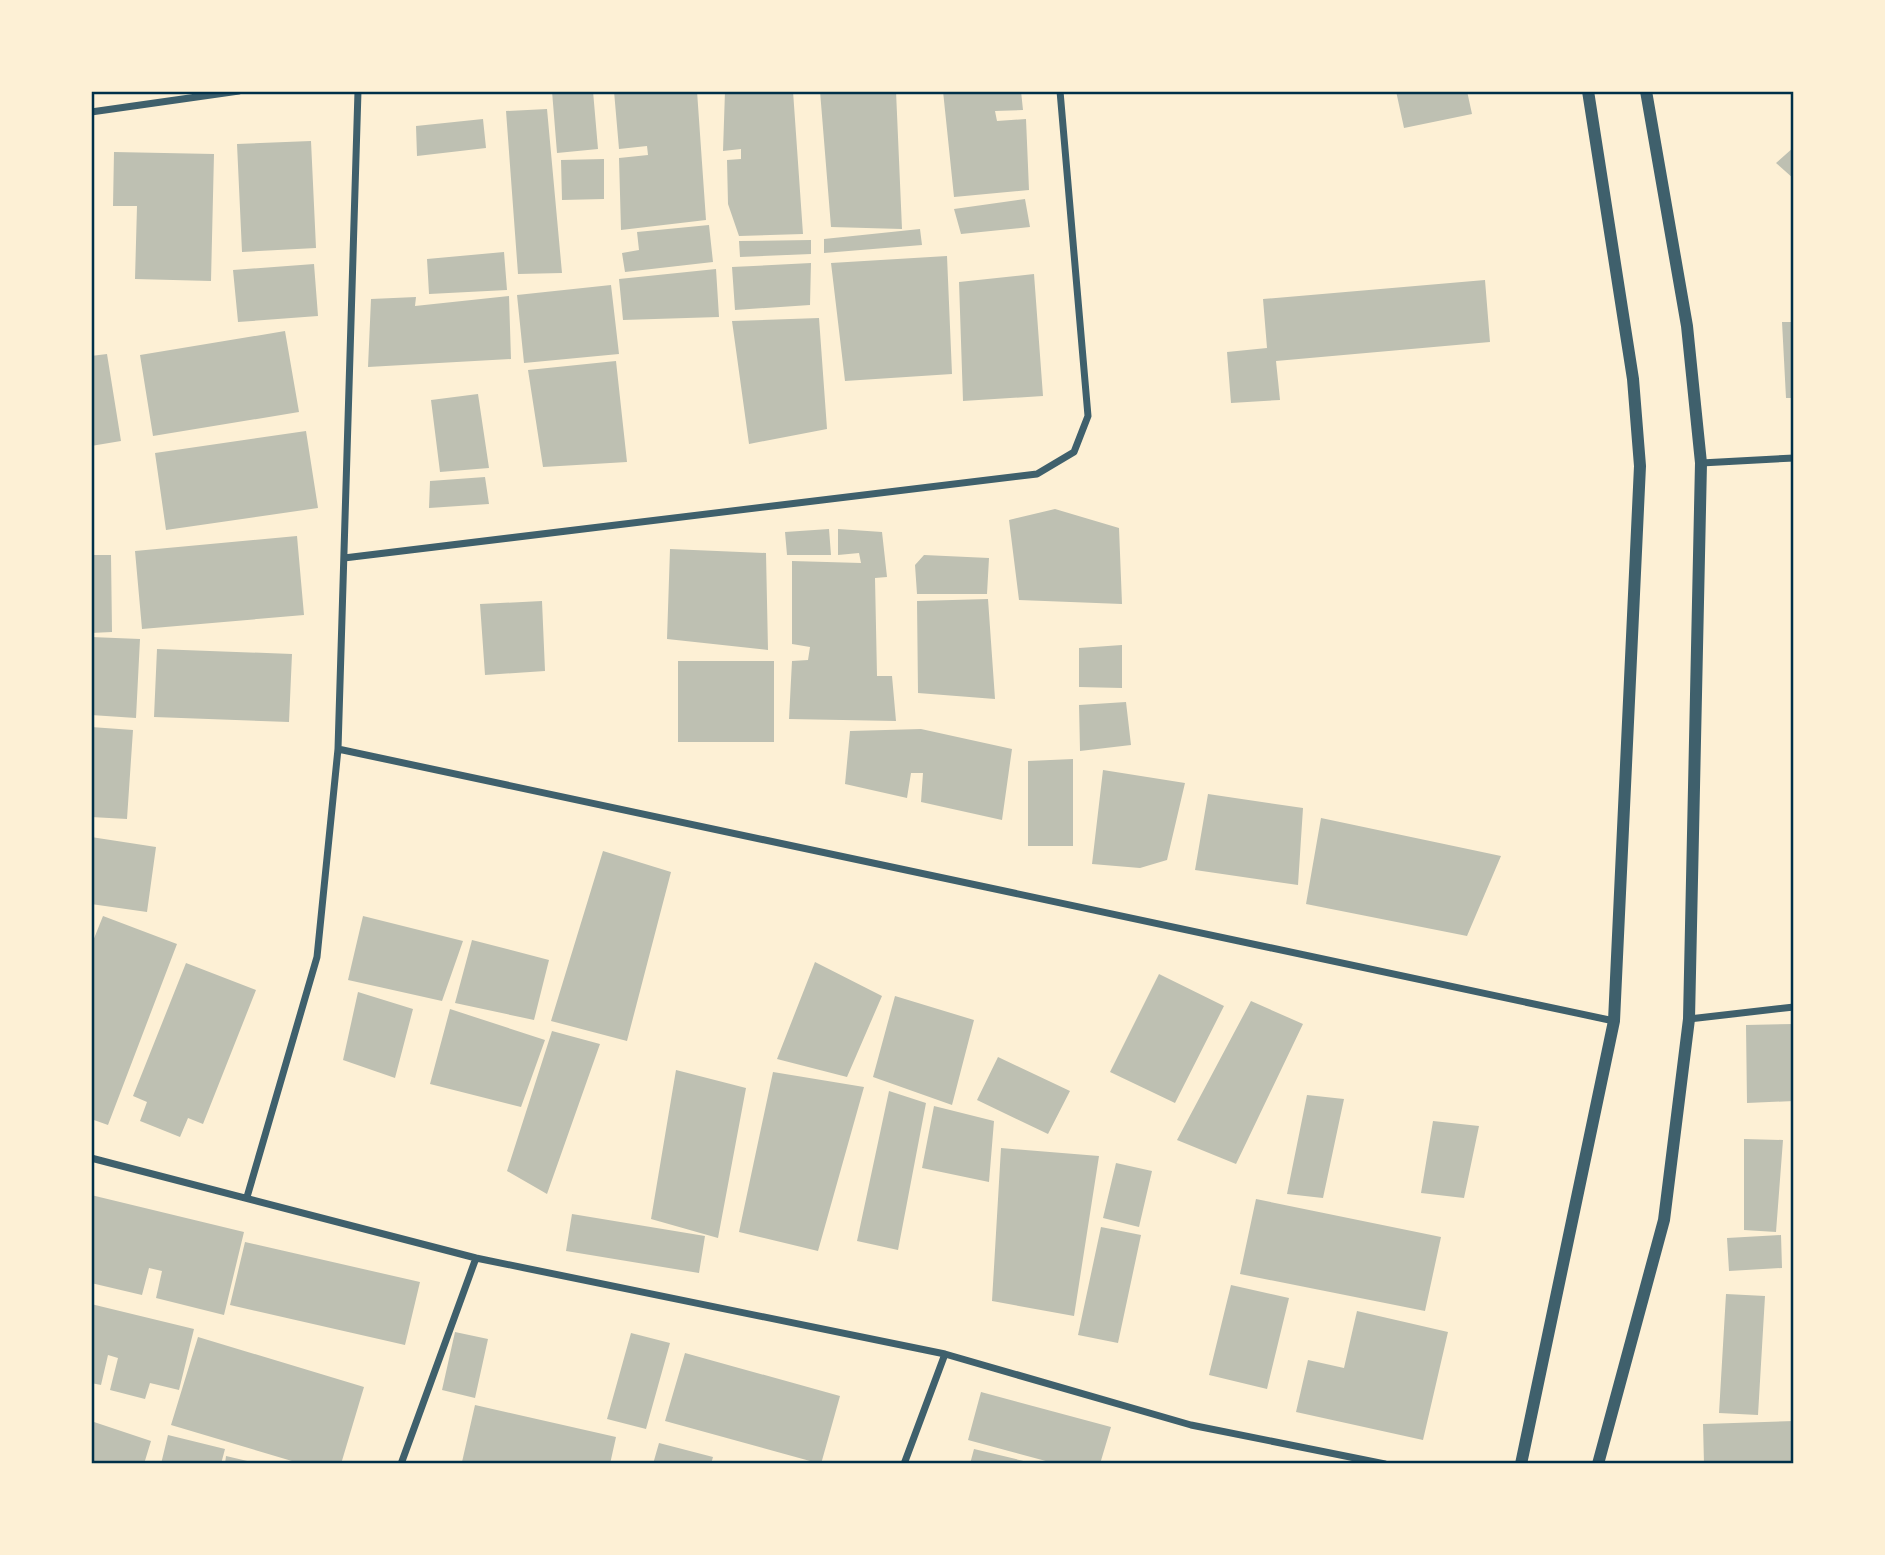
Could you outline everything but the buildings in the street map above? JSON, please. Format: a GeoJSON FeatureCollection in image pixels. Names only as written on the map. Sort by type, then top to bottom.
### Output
{"type":"FeatureCollection","features":[{"type":"Feature","properties":{"kind":"street"},"geometry":{"type":"LineString","coordinates":[[91,112],[239,91]]}},
{"type":"Feature","properties":{"kind":"street"},"geometry":{"type":"LineString","coordinates":[[247,1197],[317,957],[338,749],[358,91]]}},
{"type":"Feature","properties":{"kind":"street"},"geometry":{"type":"LineString","coordinates":[[344,558],[1037,474],[1074,452],[1088,416],[1060,91]]}},
{"type":"Feature","properties":{"kind":"street"},"geometry":{"type":"LineString","coordinates":[[1521,1464],[1614,1021],[1640,466],[1633,379],[1588,91]]}},
{"type":"Feature","properties":{"kind":"street"},"geometry":{"type":"LineString","coordinates":[[1598,1464],[1664,1220],[1689,1019],[1701,463],[1688,326],[1646,91]]}},
{"type":"Feature","properties":{"kind":"street"},"geometry":{"type":"LineString","coordinates":[[1701,463],[1794,458]]}},
{"type":"Feature","properties":{"kind":"street"},"geometry":{"type":"LineString","coordinates":[[338,749],[1614,1021]]}},
{"type":"Feature","properties":{"kind":"street"},"geometry":{"type":"LineString","coordinates":[[1689,1019],[1794,1007]]}},
{"type":"Feature","properties":{"kind":"street"},"geometry":{"type":"LineString","coordinates":[[91,1158],[476,1258],[946,1353],[1191,1425],[1385,1464]]}},
{"type":"Feature","properties":{"kind":"street"},"geometry":{"type":"LineString","coordinates":[[401,1464],[476,1258]]}},
{"type":"Feature","properties":{"kind":"street"},"geometry":{"type":"LineString","coordinates":[[904,1464],[946,1353]]}}]}
